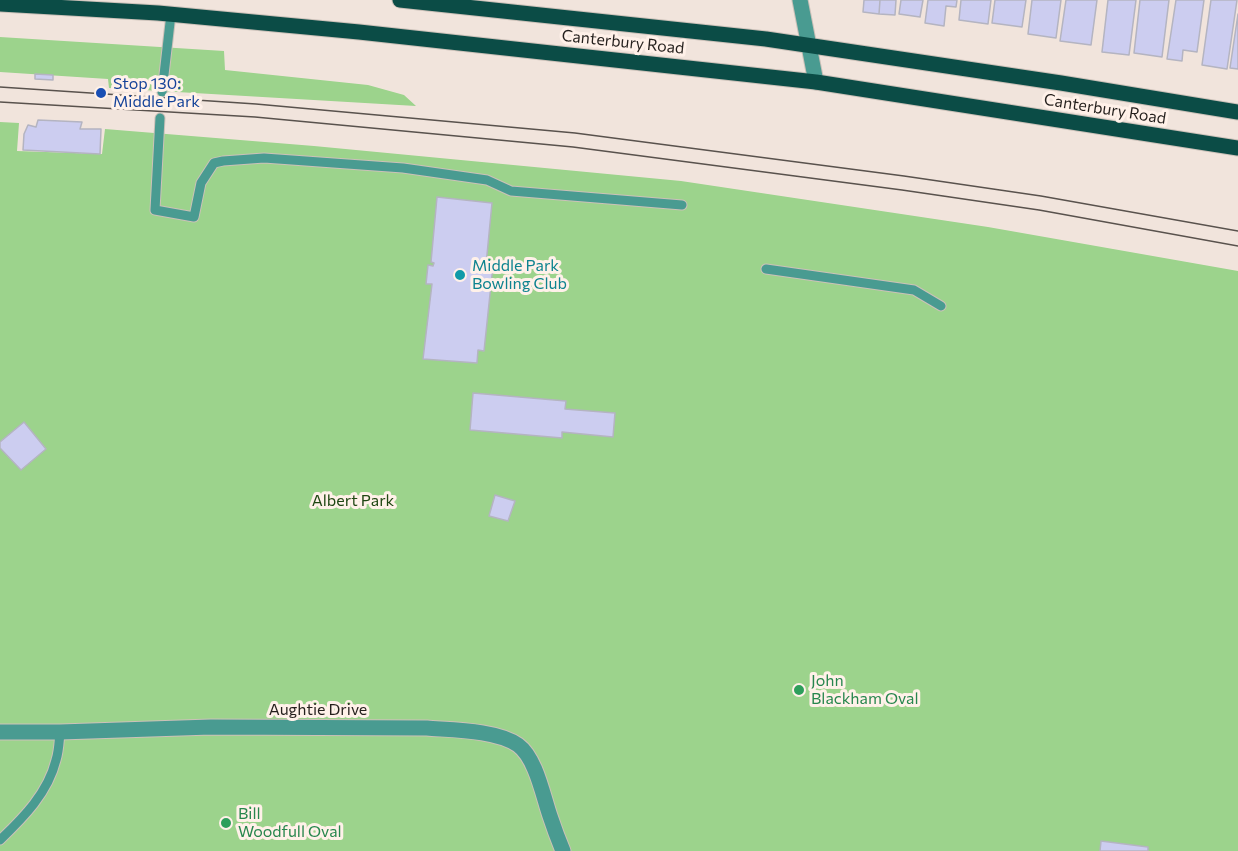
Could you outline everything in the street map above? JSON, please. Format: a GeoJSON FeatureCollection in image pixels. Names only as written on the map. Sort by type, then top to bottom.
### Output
{"type":"FeatureCollection","features":[{"type":"Feature","properties":{"kind":"main road","name":"Canterbury Road"},"geometry":{"type":"LineString","coordinates":[[400,0],[766,39],[1050,81],[1238,112]]}},
{"type":"Feature","properties":{"kind":"main road","name":"Canterbury Road"},"geometry":{"type":"LineString","coordinates":[[0,4],[171,14],[371,33],[816,82],[1238,148]]}},
{"type":"Feature","properties":{"kind":"street"},"geometry":{"type":"LineString","coordinates":[[800,0],[816,82]]}},
{"type":"Feature","properties":{"kind":"street","name":"Aughtie Drive"},"geometry":{"type":"LineString","coordinates":[[0,732],[211,728],[427,728],[498,736],[518,745],[529,759],[563,851]]}},
{"type":"Feature","properties":{"kind":"lane"},"geometry":{"type":"LineString","coordinates":[[162,92],[171,14]]}},
{"type":"Feature","properties":{"kind":"lane"},"geometry":{"type":"LineString","coordinates":[[160,118],[155,210],[194,217],[201,183],[214,164],[223,161],[264,158],[403,168],[487,180],[511,190],[682,205]]}},
{"type":"Feature","properties":{"kind":"lane"},"geometry":{"type":"LineString","coordinates":[[766,269],[914,290],[941,306]]}},
{"type":"Feature","properties":{"kind":"lane"},"geometry":{"type":"LineString","coordinates":[[0,840],[40,796],[53,771],[60,732]]}},
{"type":"Feature","properties":{"kind":"green space"},"geometry":{"type":"Polygon","coordinates":[[[0,37],[224,51],[225,70],[368,85],[404,95],[416,106],[109,88],[108,79],[0,72],[0,37]]]}},
{"type":"Feature","properties":{"kind":"green space","name":"Albert Park"},"geometry":{"type":"Polygon","coordinates":[[[0,122],[19,123],[17,151],[102,154],[105,129],[314,146],[681,181],[988,227],[1238,271],[1238,851],[0,851],[0,122]]]}},
{"type":"Feature","properties":{"kind":"building"},"geometry":{"type":"Polygon","coordinates":[[[864,0],[880,0],[879,14],[863,12],[864,0]]]}},
{"type":"Feature","properties":{"kind":"building"},"geometry":{"type":"Polygon","coordinates":[[[880,0],[896,0],[895,15],[879,14],[880,0]]]}},
{"type":"Feature","properties":{"kind":"building"},"geometry":{"type":"Polygon","coordinates":[[[901,0],[923,0],[920,17],[899,14],[901,0]]]}},
{"type":"Feature","properties":{"kind":"building"},"geometry":{"type":"Polygon","coordinates":[[[928,0],[957,0],[956,7],[946,6],[944,26],[925,23],[928,0]]]}},
{"type":"Feature","properties":{"kind":"building"},"geometry":{"type":"Polygon","coordinates":[[[961,0],[991,0],[988,24],[959,20],[961,0]]]}},
{"type":"Feature","properties":{"kind":"building"},"geometry":{"type":"Polygon","coordinates":[[[995,0],[1026,0],[1022,27],[992,23],[995,0]]]}},
{"type":"Feature","properties":{"kind":"building"},"geometry":{"type":"Polygon","coordinates":[[[1032,0],[1061,0],[1056,38],[1028,34],[1032,0]]]}},
{"type":"Feature","properties":{"kind":"building"},"geometry":{"type":"Polygon","coordinates":[[[1066,0],[1097,0],[1091,45],[1060,41],[1066,0]]]}},
{"type":"Feature","properties":{"kind":"building"},"geometry":{"type":"Polygon","coordinates":[[[1108,0],[1136,0],[1129,55],[1102,52],[1108,0]]]}},
{"type":"Feature","properties":{"kind":"building"},"geometry":{"type":"Polygon","coordinates":[[[1140,0],[1169,0],[1162,57],[1134,53],[1140,0]]]}},
{"type":"Feature","properties":{"kind":"building"},"geometry":{"type":"Polygon","coordinates":[[[1176,0],[1204,0],[1197,52],[1183,50],[1182,61],[1167,59],[1176,0]]]}},
{"type":"Feature","properties":{"kind":"building"},"geometry":{"type":"Polygon","coordinates":[[[1211,0],[1237,0],[1227,69],[1202,65],[1211,0]]]}},
{"type":"Feature","properties":{"kind":"building"},"geometry":{"type":"Polygon","coordinates":[[[1238,14],[1238,69],[1230,68],[1238,14]]]}},
{"type":"Feature","properties":{"kind":"building"},"geometry":{"type":"Polygon","coordinates":[[[35,74],[53,75],[53,80],[35,79],[35,74]]]}},
{"type":"Feature","properties":{"kind":"building"},"geometry":{"type":"Polygon","coordinates":[[[38,120],[82,122],[80,129],[101,129],[100,154],[23,150],[24,134],[28,125],[36,127],[38,120]]]}},
{"type":"Feature","properties":{"kind":"building","name":"Middle Park Bowling Club"},"geometry":{"type":"Polygon","coordinates":[[[437,197],[492,203],[486,265],[493,266],[484,351],[478,350],[477,363],[423,359],[432,284],[426,284],[428,265],[433,266],[434,263],[431,262],[437,197]]]}},
{"type":"Feature","properties":{"kind":"building"},"geometry":{"type":"Polygon","coordinates":[[[473,393],[566,401],[565,409],[615,413],[613,437],[562,432],[562,438],[470,430],[473,393]]]}},
{"type":"Feature","properties":{"kind":"building"},"geometry":{"type":"Polygon","coordinates":[[[24,422],[46,449],[21,470],[0,448],[0,442],[24,422]]]}},
{"type":"Feature","properties":{"kind":"building"},"geometry":{"type":"Polygon","coordinates":[[[495,495],[515,501],[508,521],[489,516],[495,495]]]}},
{"type":"Feature","properties":{"kind":"building"},"geometry":{"type":"Polygon","coordinates":[[[1101,841],[1148,847],[1148,851],[1100,851],[1101,841]]]}},
{"type":"Feature","properties":{"kind":"tram line"},"geometry":{"type":"LineString","coordinates":[[0,87],[256,104],[575,133],[1041,196],[1238,231]]}},
{"type":"Feature","properties":{"kind":"tram line"},"geometry":{"type":"LineString","coordinates":[[0,102],[255,117],[573,147],[1039,210],[1238,246]]}},
{"type":"Feature","properties":{"kind":"place","name":"Stop 130: Middle Park"},"geometry":{"type":"Point","coordinates":[101,93]}},
{"type":"Feature","properties":{"kind":"place","name":"Middle Park Bowling Club"},"geometry":{"type":"Point","coordinates":[460,275]}},
{"type":"Feature","properties":{"kind":"place","name":"John Blackham Oval"},"geometry":{"type":"Point","coordinates":[799,690]}},
{"type":"Feature","properties":{"kind":"place","name":"Bill Woodfull Oval"},"geometry":{"type":"Point","coordinates":[226,823]}}]}
